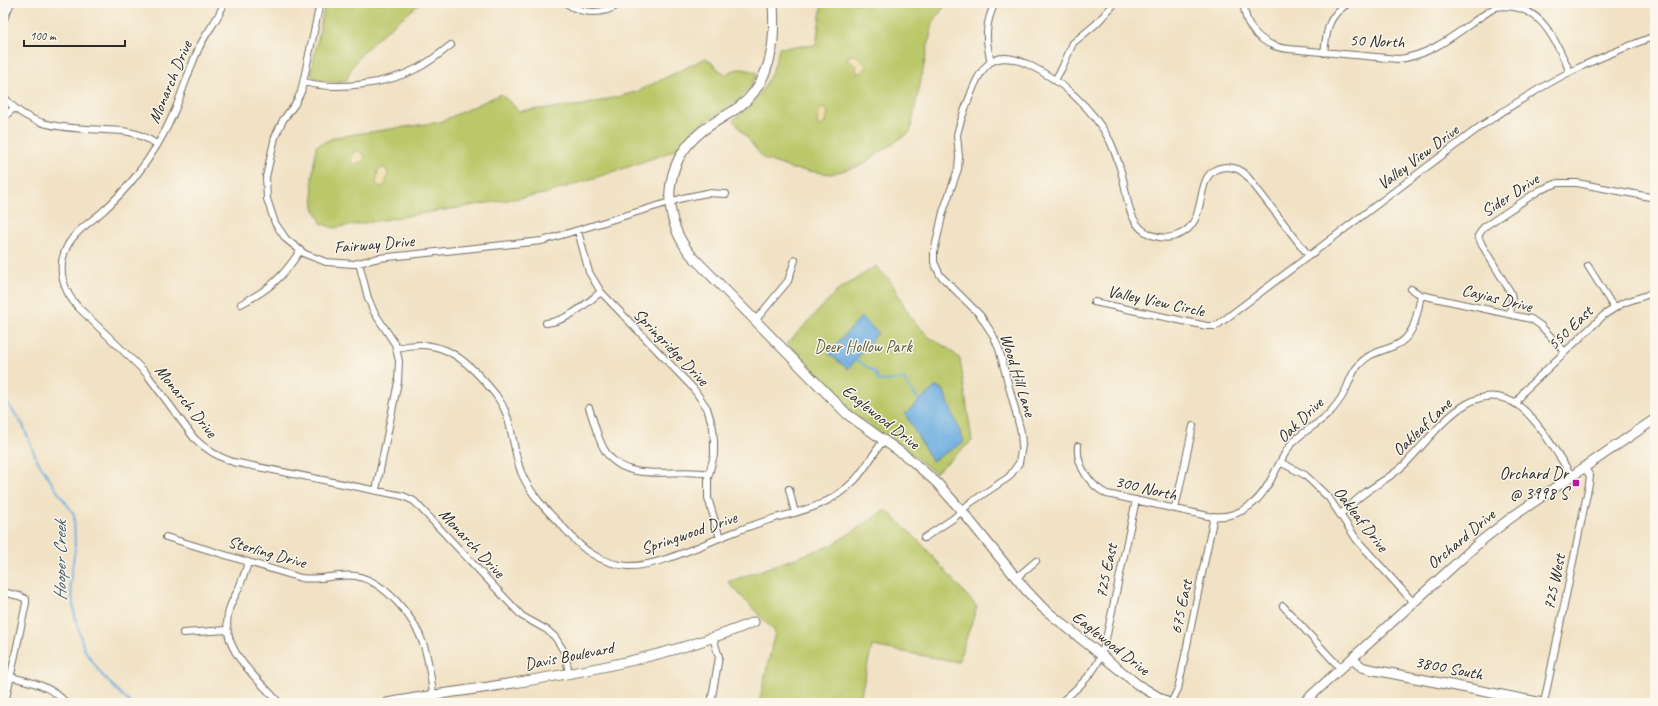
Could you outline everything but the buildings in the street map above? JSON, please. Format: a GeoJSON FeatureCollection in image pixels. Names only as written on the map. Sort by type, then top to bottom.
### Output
{"type":"FeatureCollection","features":[{"type":"Feature","properties":{"kind":"main road","name":"Eaglewood Drive"},"geometry":{"type":"LineString","coordinates":[[773,3],[773,48],[769,64],[754,92],[743,104],[729,115],[701,132],[683,151],[672,176],[669,202],[674,226],[686,249],[847,414],[925,471],[962,511],[1034,599],[1052,616],[1137,684],[1168,703]]}},
{"type":"Feature","properties":{"kind":"main road","name":"Orchard Drive"},"geometry":{"type":"LineString","coordinates":[[1303,703],[1481,541],[1584,467],[1655,419]]}},
{"type":"Feature","properties":{"kind":"main road","name":"Davis Boulevard"},"geometry":{"type":"LineString","coordinates":[[387,703],[433,694],[489,687],[569,673],[638,659],[713,638],[754,622]]}},
{"type":"Feature","properties":{"kind":"main road","name":"3800 South"},"geometry":{"type":"LineString","coordinates":[[1352,660],[1368,669],[1543,703]]}},
{"type":"Feature","properties":{"kind":"street","name":"Monarch Drive"},"geometry":{"type":"LineString","coordinates":[[224,3],[220,15],[198,48],[175,110],[147,162],[128,186],[105,209],[77,232],[64,252],[62,269],[64,285],[69,296],[78,307],[146,373],[166,397],[190,433],[209,451],[221,458],[233,462],[376,490],[411,499],[522,616],[547,630],[555,637],[565,653],[569,673]]}},
{"type":"Feature","properties":{"kind":"street","name":"Fairway Drive"},"geometry":{"type":"LineString","coordinates":[[320,3],[304,82],[298,99],[277,131],[266,184],[267,199],[274,223],[286,239],[300,251],[311,257],[326,262],[342,264],[359,263],[379,258],[542,241],[669,202],[707,193],[726,194]]}},
{"type":"Feature","properties":{"kind":"street"},"geometry":{"type":"LineString","coordinates":[[566,3],[590,12],[606,11],[621,3]]}},
{"type":"Feature","properties":{"kind":"street"},"geometry":{"type":"LineString","coordinates":[[995,3],[989,16],[986,32],[987,50],[991,62],[1005,58],[1016,60],[1032,66],[1055,80],[1086,108],[1105,132],[1119,163],[1130,212],[1135,221],[1144,230],[1154,236],[1166,237],[1176,236],[1186,231],[1193,225],[1197,217],[1207,177],[1213,171],[1218,169],[1232,168],[1242,171],[1247,176],[1309,256]]}},
{"type":"Feature","properties":{"kind":"street"},"geometry":{"type":"LineString","coordinates":[[1055,80],[1073,43],[1096,24],[1115,3]]}},
{"type":"Feature","properties":{"kind":"street","name":"50 North"},"geometry":{"type":"LineString","coordinates":[[1244,3],[1248,23],[1257,36],[1266,42],[1284,49],[1391,59],[1411,57],[1434,47],[1496,7],[1515,4],[1529,7],[1544,19],[1570,72]]}},
{"type":"Feature","properties":{"kind":"street"},"geometry":{"type":"LineString","coordinates":[[1324,53],[1328,24],[1336,13],[1349,3]]}},
{"type":"Feature","properties":{"kind":"street"},"geometry":{"type":"LineString","coordinates":[[3,21],[9,4]]}},
{"type":"Feature","properties":{"kind":"street","name":"Valley View Drive"},"geometry":{"type":"LineString","coordinates":[[1213,327],[1220,324],[1481,126],[1509,107],[1570,72],[1655,36]]}},
{"type":"Feature","properties":{"kind":"street"},"geometry":{"type":"LineString","coordinates":[[304,82],[332,87],[392,78],[427,63],[451,45]]}},
{"type":"Feature","properties":{"kind":"street","name":"Wood Hill Lane"},"geometry":{"type":"LineString","coordinates":[[924,538],[962,511],[970,503],[1004,482],[1012,474],[1021,457],[1021,432],[999,349],[993,334],[980,315],[940,275],[935,267],[933,257],[944,206],[958,169],[958,127],[978,75],[991,62]]}},
{"type":"Feature","properties":{"kind":"street"},"geometry":{"type":"LineString","coordinates":[[3,94],[14,108],[26,117],[44,124],[131,132],[157,144]]}},
{"type":"Feature","properties":{"kind":"street"},"geometry":{"type":"LineString","coordinates":[[3,118],[14,108]]}},
{"type":"Feature","properties":{"kind":"street","name":"Sider Drive"},"geometry":{"type":"LineString","coordinates":[[1510,314],[1512,300],[1511,293],[1478,236],[1484,227],[1540,190],[1558,183],[1577,183],[1655,198]]}},
{"type":"Feature","properties":{"kind":"street","name":"Springridge Drive"},"geometry":{"type":"LineString","coordinates":[[578,231],[589,272],[601,292],[701,398],[709,414],[714,435],[714,455],[709,474],[708,498],[720,538]]}},
{"type":"Feature","properties":{"kind":"street"},"geometry":{"type":"LineString","coordinates":[[241,304],[262,293],[274,284],[286,271],[300,251]]}},
{"type":"Feature","properties":{"kind":"street"},"geometry":{"type":"LineString","coordinates":[[755,321],[788,281],[795,260]]}},
{"type":"Feature","properties":{"kind":"street"},"geometry":{"type":"LineString","coordinates":[[359,263],[368,298],[374,312],[397,348],[400,367],[376,490]]}},
{"type":"Feature","properties":{"kind":"street"},"geometry":{"type":"LineString","coordinates":[[1588,266],[1614,308]]}},
{"type":"Feature","properties":{"kind":"street","name":"Cayias Drive"},"geometry":{"type":"LineString","coordinates":[[1411,289],[1421,295],[1534,320],[1565,352]]}},
{"type":"Feature","properties":{"kind":"street","name":"550 East"},"geometry":{"type":"LineString","coordinates":[[1516,404],[1524,391],[1604,315],[1623,303],[1655,291]]}},
{"type":"Feature","properties":{"kind":"street"},"geometry":{"type":"LineString","coordinates":[[546,323],[566,318],[601,292]]}},
{"type":"Feature","properties":{"kind":"street","name":"Oak Drive"},"geometry":{"type":"LineString","coordinates":[[1214,516],[1234,514],[1250,506],[1262,494],[1289,447],[1296,439],[1320,422],[1332,410],[1345,392],[1358,365],[1371,354],[1395,346],[1407,337],[1415,323],[1421,295]]}},
{"type":"Feature","properties":{"kind":"street","name":"Valley View Circle"},"geometry":{"type":"LineString","coordinates":[[1094,302],[1213,327]]}},
{"type":"Feature","properties":{"kind":"street","name":"Springwood Drive"},"geometry":{"type":"LineString","coordinates":[[397,348],[416,345],[437,347],[459,357],[473,369],[495,392],[503,406],[509,421],[518,462],[531,490],[547,511],[578,544],[591,554],[605,561],[620,565],[644,565],[657,562],[765,521],[796,514],[826,502],[848,486],[865,468],[882,441]]}},
{"type":"Feature","properties":{"kind":"street","name":"Oakleaf Lane"},"geometry":{"type":"LineString","coordinates":[[1340,514],[1360,496],[1399,469],[1412,457],[1432,432],[1466,404],[1478,399],[1492,397],[1504,399],[1516,404],[1530,415],[1572,476]]}},
{"type":"Feature","properties":{"kind":"street"},"geometry":{"type":"LineString","coordinates":[[589,408],[605,450],[611,458],[621,466],[639,472],[696,472],[709,474]]}},
{"type":"Feature","properties":{"kind":"street"},"geometry":{"type":"LineString","coordinates":[[1174,509],[1193,426]]}},
{"type":"Feature","properties":{"kind":"street","name":"300 North"},"geometry":{"type":"LineString","coordinates":[[1078,446],[1077,456],[1079,464],[1095,486],[1107,494],[1214,516]]}},
{"type":"Feature","properties":{"kind":"street","name":"Oakleaf Drive"},"geometry":{"type":"LineString","coordinates":[[1280,462],[1310,479],[1329,498],[1357,540],[1413,602]]}},
{"type":"Feature","properties":{"kind":"street","name":"725 West"},"geometry":{"type":"LineString","coordinates":[[1543,703],[1589,484],[1590,476],[1584,467]]}},
{"type":"Feature","properties":{"kind":"street"},"geometry":{"type":"LineString","coordinates":[[789,489],[796,514]]}},
{"type":"Feature","properties":{"kind":"street","name":"725 East"},"geometry":{"type":"LineString","coordinates":[[1060,703],[1098,664],[1106,639],[1136,500]]}},
{"type":"Feature","properties":{"kind":"street","name":"675 East"},"geometry":{"type":"LineString","coordinates":[[1171,703],[1178,689],[1214,516]]}},
{"type":"Feature","properties":{"kind":"street","name":"Sterling Drive"},"geometry":{"type":"LineString","coordinates":[[166,537],[307,579],[339,576],[357,577],[370,581],[387,591],[413,623],[422,639],[427,656],[433,694]]}},
{"type":"Feature","properties":{"kind":"street"},"geometry":{"type":"LineString","coordinates":[[1016,578],[1036,561]]}},
{"type":"Feature","properties":{"kind":"street"},"geometry":{"type":"LineString","coordinates":[[248,562],[241,584],[229,609],[227,630],[230,642],[238,657],[279,703]]}},
{"type":"Feature","properties":{"kind":"street"},"geometry":{"type":"LineString","coordinates":[[3,592],[26,599],[26,607],[5,703]]}},
{"type":"Feature","properties":{"kind":"street"},"geometry":{"type":"LineString","coordinates":[[1283,606],[1341,669]]}},
{"type":"Feature","properties":{"kind":"street"},"geometry":{"type":"LineString","coordinates":[[183,633],[227,630]]}},
{"type":"Feature","properties":{"kind":"street"},"geometry":{"type":"LineString","coordinates":[[711,703],[719,657],[713,638]]}},
{"type":"Feature","properties":{"kind":"street"},"geometry":{"type":"LineString","coordinates":[[10,677],[31,682],[50,689],[60,696],[66,703]]}},
{"type":"Feature","properties":{"kind":"green space"},"geometry":{"type":"Polygon","coordinates":[[[325,3],[421,3],[389,28],[357,59],[350,70],[347,80],[326,82],[316,79],[311,72],[325,3]]]}},
{"type":"Feature","properties":{"kind":"green space"},"geometry":{"type":"Polygon","coordinates":[[[822,3],[947,3],[933,22],[910,132],[860,166],[831,174],[793,169],[764,159],[733,120],[750,105],[763,88],[773,69],[779,48],[816,45],[822,3]]]}},
{"type":"Feature","properties":{"kind":"green space"},"geometry":{"type":"Polygon","coordinates":[[[706,58],[725,75],[737,69],[758,73],[750,87],[737,102],[701,124],[689,134],[678,149],[544,194],[333,228],[321,223],[314,207],[312,178],[316,146],[335,137],[440,122],[501,94],[519,111],[584,105],[636,92],[706,58]]]}},
{"type":"Feature","properties":{"kind":"green space","name":"Deer Hollow Park"},"geometry":{"type":"Polygon","coordinates":[[[876,266],[890,280],[911,318],[929,337],[949,349],[960,359],[972,441],[935,473],[911,453],[850,411],[822,384],[787,344],[836,292],[876,266]]]}},
{"type":"Feature","properties":{"kind":"green space"},"geometry":{"type":"Polygon","coordinates":[[[886,510],[919,541],[977,607],[958,662],[872,646],[859,703],[759,703],[775,632],[728,582],[832,545],[886,510]]]}},
{"type":"Feature","properties":{"kind":"sand"},"geometry":{"type":"Polygon","coordinates":[[[856,55],[865,63],[866,68],[862,73],[857,73],[855,65],[848,61],[848,56],[856,55]]]}},
{"type":"Feature","properties":{"kind":"sand"},"geometry":{"type":"Polygon","coordinates":[[[821,108],[826,109],[828,113],[825,123],[821,126],[818,125],[817,120],[821,108]]]}},
{"type":"Feature","properties":{"kind":"sand"},"geometry":{"type":"Polygon","coordinates":[[[355,150],[363,153],[365,158],[354,165],[351,161],[355,150]]]}},
{"type":"Feature","properties":{"kind":"sand"},"geometry":{"type":"Polygon","coordinates":[[[382,168],[386,169],[388,173],[385,185],[382,187],[378,186],[376,183],[378,170],[382,168]]]}},
{"type":"Feature","properties":{"kind":"water"},"geometry":{"type":"Polygon","coordinates":[[[861,317],[878,333],[848,369],[828,353],[861,317]]]}},
{"type":"Feature","properties":{"kind":"water"},"geometry":{"type":"Polygon","coordinates":[[[935,387],[943,389],[964,442],[932,461],[905,414],[935,387]]]}},
{"type":"Feature","properties":{"kind":"waterway"},"geometry":{"type":"LineString","coordinates":[[854,358],[876,373],[878,380],[905,379],[908,387],[921,402]]}},
{"type":"Feature","properties":{"kind":"waterway","name":"Hooper Creek"},"geometry":{"type":"LineString","coordinates":[[3,397],[23,425],[36,458],[74,514],[75,549],[70,582],[75,617],[84,649],[102,675],[130,703]]}},
{"type":"Feature","properties":{"kind":"place","name":"Orchard Dr @ 3998 S"},"geometry":{"type":"Point","coordinates":[1576,483]}}]}
